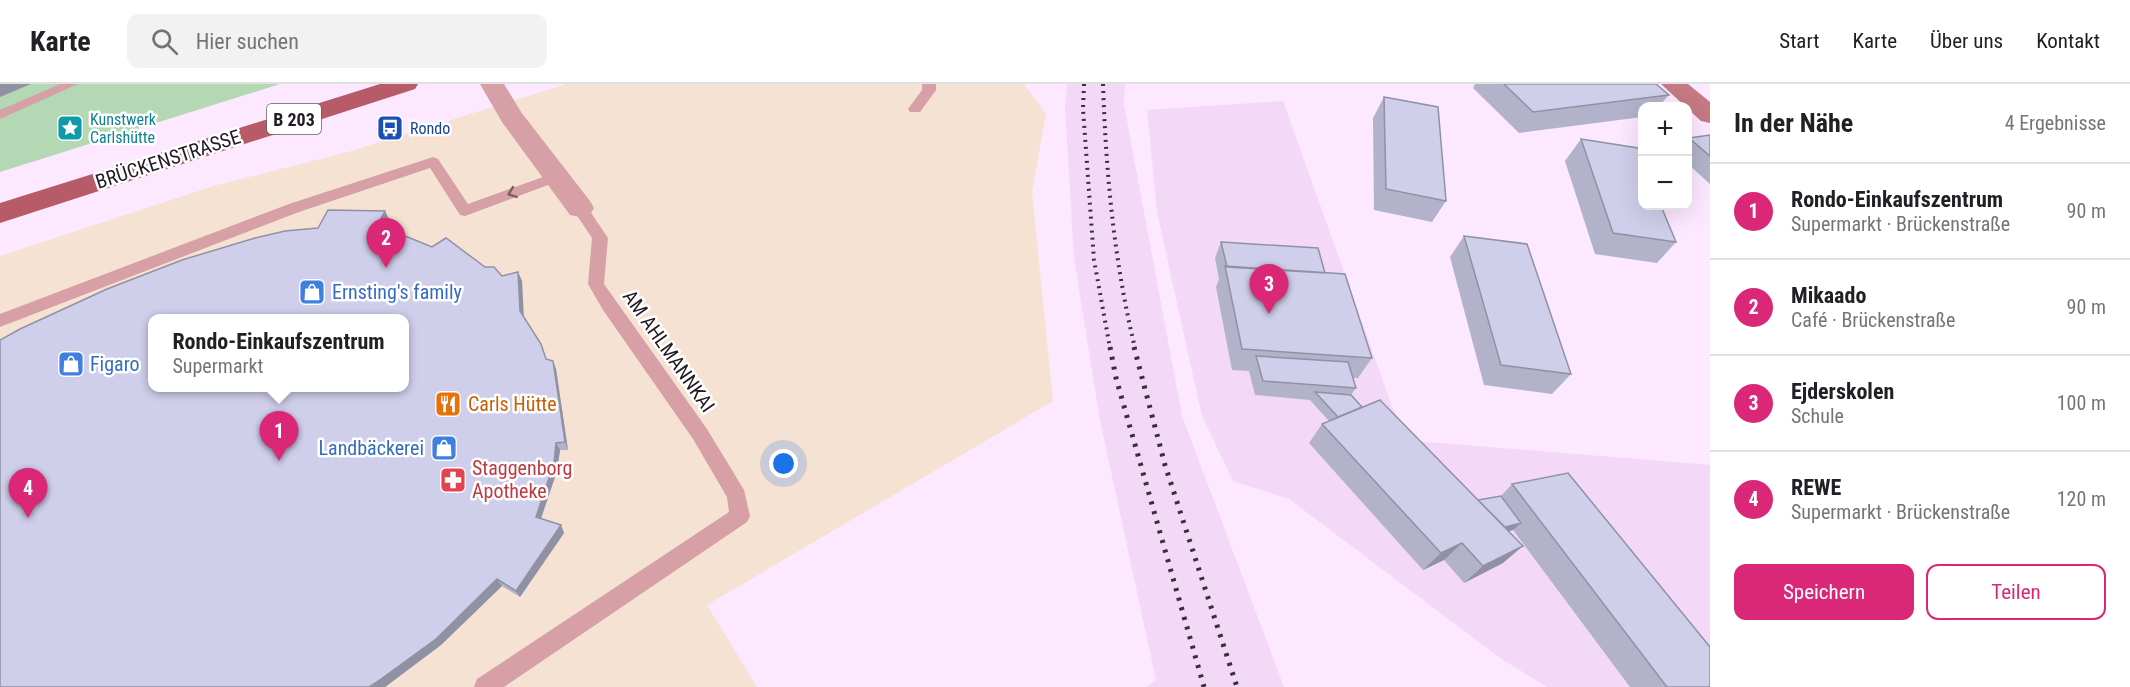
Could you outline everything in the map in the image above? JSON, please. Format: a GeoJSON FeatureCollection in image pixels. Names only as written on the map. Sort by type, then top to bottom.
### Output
{"type":"FeatureCollection","features":[{"type":"Feature","properties":{"kind":"main road","name":"BRÜCKENSTRASSE"},"geometry":{"type":"LineString","coordinates":[[0,213],[406,84]]}},
{"type":"Feature","properties":{"kind":"main road"},"geometry":{"type":"LineString","coordinates":[[1673,84],[1710,115]]}},
{"type":"Feature","properties":{"kind":"street"},"geometry":{"type":"LineString","coordinates":[[492,84],[501,102],[559,176],[580,208]]}},
{"type":"Feature","properties":{"kind":"lane"},"geometry":{"type":"LineString","coordinates":[[0,115],[71,84]]}},
{"type":"Feature","properties":{"kind":"lane"},"geometry":{"type":"LineString","coordinates":[[915,109],[929,90],[929,84]]}},
{"type":"Feature","properties":{"kind":"lane"},"geometry":{"type":"LineString","coordinates":[[0,321],[294,208],[433,162],[465,211],[559,176]]}},
{"type":"Feature","properties":{"kind":"lane","name":"AM AHLMANNKAI"},"geometry":{"type":"LineString","coordinates":[[484,687],[740,516],[737,496],[700,434],[609,306],[596,284],[600,238],[580,208]]}},
{"type":"Feature","properties":{"kind":"shaded area"},"geometry":{"type":"Polygon","coordinates":[[[567,84],[1024,84],[1046,114],[1032,192],[1053,401],[707,605],[757,687],[0,687],[0,256],[217,185],[348,152],[567,84]]]}},
{"type":"Feature","properties":{"kind":"shaded area"},"geometry":{"type":"Polygon","coordinates":[[[1067,84],[1125,84],[1124,105],[1182,416],[1284,687],[1146,687],[1156,680],[1100,420],[1074,258],[1065,107],[1067,84]]]}},
{"type":"Feature","properties":{"kind":"shaded area"},"geometry":{"type":"Polygon","coordinates":[[[1283,101],[1404,440],[1710,465],[1710,687],[1547,687],[1503,660],[1289,499],[1233,481],[1202,416],[1157,212],[1147,110],[1283,101]]]}},
{"type":"Feature","properties":{"kind":"green space","name":"Kunstwerk Carlshütte"},"geometry":{"type":"Polygon","coordinates":[[[0,84],[280,84],[0,172],[0,84]]]}},
{"type":"Feature","properties":{"kind":"building"},"geometry":{"type":"Polygon","coordinates":[[[1504,84],[1656,84],[1669,95],[1533,112],[1504,84]]]}},
{"type":"Feature","properties":{"kind":"building"},"geometry":{"type":"Polygon","coordinates":[[[1384,97],[1438,107],[1446,201],[1386,189],[1384,97]]]}},
{"type":"Feature","properties":{"kind":"building"},"geometry":{"type":"Polygon","coordinates":[[[1710,135],[1710,156],[1692,141],[1692,138],[1710,135]]]}},
{"type":"Feature","properties":{"kind":"building"},"geometry":{"type":"Polygon","coordinates":[[[1581,139],[1638,148],[1638,210],[1663,210],[1676,242],[1613,233],[1581,139]]]}},
{"type":"Feature","properties":{"kind":"building"},"geometry":{"type":"Polygon","coordinates":[[[328,210],[385,211],[375,229],[405,236],[432,247],[446,238],[485,267],[494,267],[502,276],[518,272],[520,311],[541,344],[546,359],[553,361],[565,442],[556,443],[554,463],[536,517],[561,525],[516,591],[497,579],[436,639],[369,687],[0,687],[0,340],[107,289],[182,260],[285,231],[318,228],[328,210]]]}},
{"type":"Feature","properties":{"kind":"building"},"geometry":{"type":"Polygon","coordinates":[[[1464,236],[1527,244],[1571,374],[1501,365],[1464,236]]]}},
{"type":"Feature","properties":{"kind":"building"},"geometry":{"type":"Polygon","coordinates":[[[1221,242],[1318,248],[1325,273],[1227,267],[1221,242]]]}},
{"type":"Feature","properties":{"kind":"building"},"geometry":{"type":"Polygon","coordinates":[[[1225,266],[1345,274],[1372,358],[1242,349],[1225,266]]]}},
{"type":"Feature","properties":{"kind":"building"},"geometry":{"type":"Polygon","coordinates":[[[1256,356],[1348,362],[1356,388],[1263,381],[1256,356]]]}},
{"type":"Feature","properties":{"kind":"building"},"geometry":{"type":"Polygon","coordinates":[[[1315,392],[1351,395],[1362,407],[1338,417],[1315,392]]]}},
{"type":"Feature","properties":{"kind":"building"},"geometry":{"type":"Polygon","coordinates":[[[1380,400],[1523,546],[1483,566],[1462,543],[1441,553],[1322,424],[1380,400]]]}},
{"type":"Feature","properties":{"kind":"building"},"geometry":{"type":"Polygon","coordinates":[[[1568,473],[1710,647],[1710,687],[1667,687],[1512,484],[1568,473]]]}},
{"type":"Feature","properties":{"kind":"building"},"geometry":{"type":"Polygon","coordinates":[[[1501,496],[1521,523],[1505,527],[1478,500],[1501,496]]]}},
{"type":"Feature","properties":{"kind":"railway"},"geometry":{"type":"LineString","coordinates":[[1084,84],[1083,109],[1094,260],[1110,348]]}},
{"type":"Feature","properties":{"kind":"railway"},"geometry":{"type":"LineString","coordinates":[[1103,84],[1112,217],[1135,348]]}},
{"type":"Feature","properties":{"kind":"railway"},"geometry":{"type":"LineString","coordinates":[[1110,347],[1116,378],[1204,687]]}},
{"type":"Feature","properties":{"kind":"railway"},"geometry":{"type":"LineString","coordinates":[[1134,347],[1165,465],[1237,687]]}},
{"type":"Feature","properties":{"kind":"place","name":"Kunstwerk Carlshütte"},"geometry":{"type":"Point","coordinates":[70,128]}},
{"type":"Feature","properties":{"kind":"place","name":"Rondo"},"geometry":{"type":"Point","coordinates":[390,128]}},
{"type":"Feature","properties":{"kind":"place","name":"Mikaado"},"geometry":{"type":"Point","coordinates":[386,268]}},
{"type":"Feature","properties":{"kind":"place","name":"Ernsting's family"},"geometry":{"type":"Point","coordinates":[312,292]}},
{"type":"Feature","properties":{"kind":"place","name":"Ejderskolen"},"geometry":{"type":"Point","coordinates":[1269,314]}},
{"type":"Feature","properties":{"kind":"place","name":"Figaro"},"geometry":{"type":"Point","coordinates":[71,364]}},
{"type":"Feature","properties":{"kind":"place","name":"Carls Hütte"},"geometry":{"type":"Point","coordinates":[448,404]}},
{"type":"Feature","properties":{"kind":"place","name":"Landbäckerei"},"geometry":{"type":"Point","coordinates":[444,448]}},
{"type":"Feature","properties":{"kind":"place","name":"Rondo-Einkaufszentrum"},"geometry":{"type":"Point","coordinates":[279,461]}},
{"type":"Feature","properties":{"kind":"place","name":"Staggenborg Apotheke"},"geometry":{"type":"Point","coordinates":[453,480]}},
{"type":"Feature","properties":{"kind":"place","name":"REWE"},"geometry":{"type":"Point","coordinates":[28,518]}}]}
